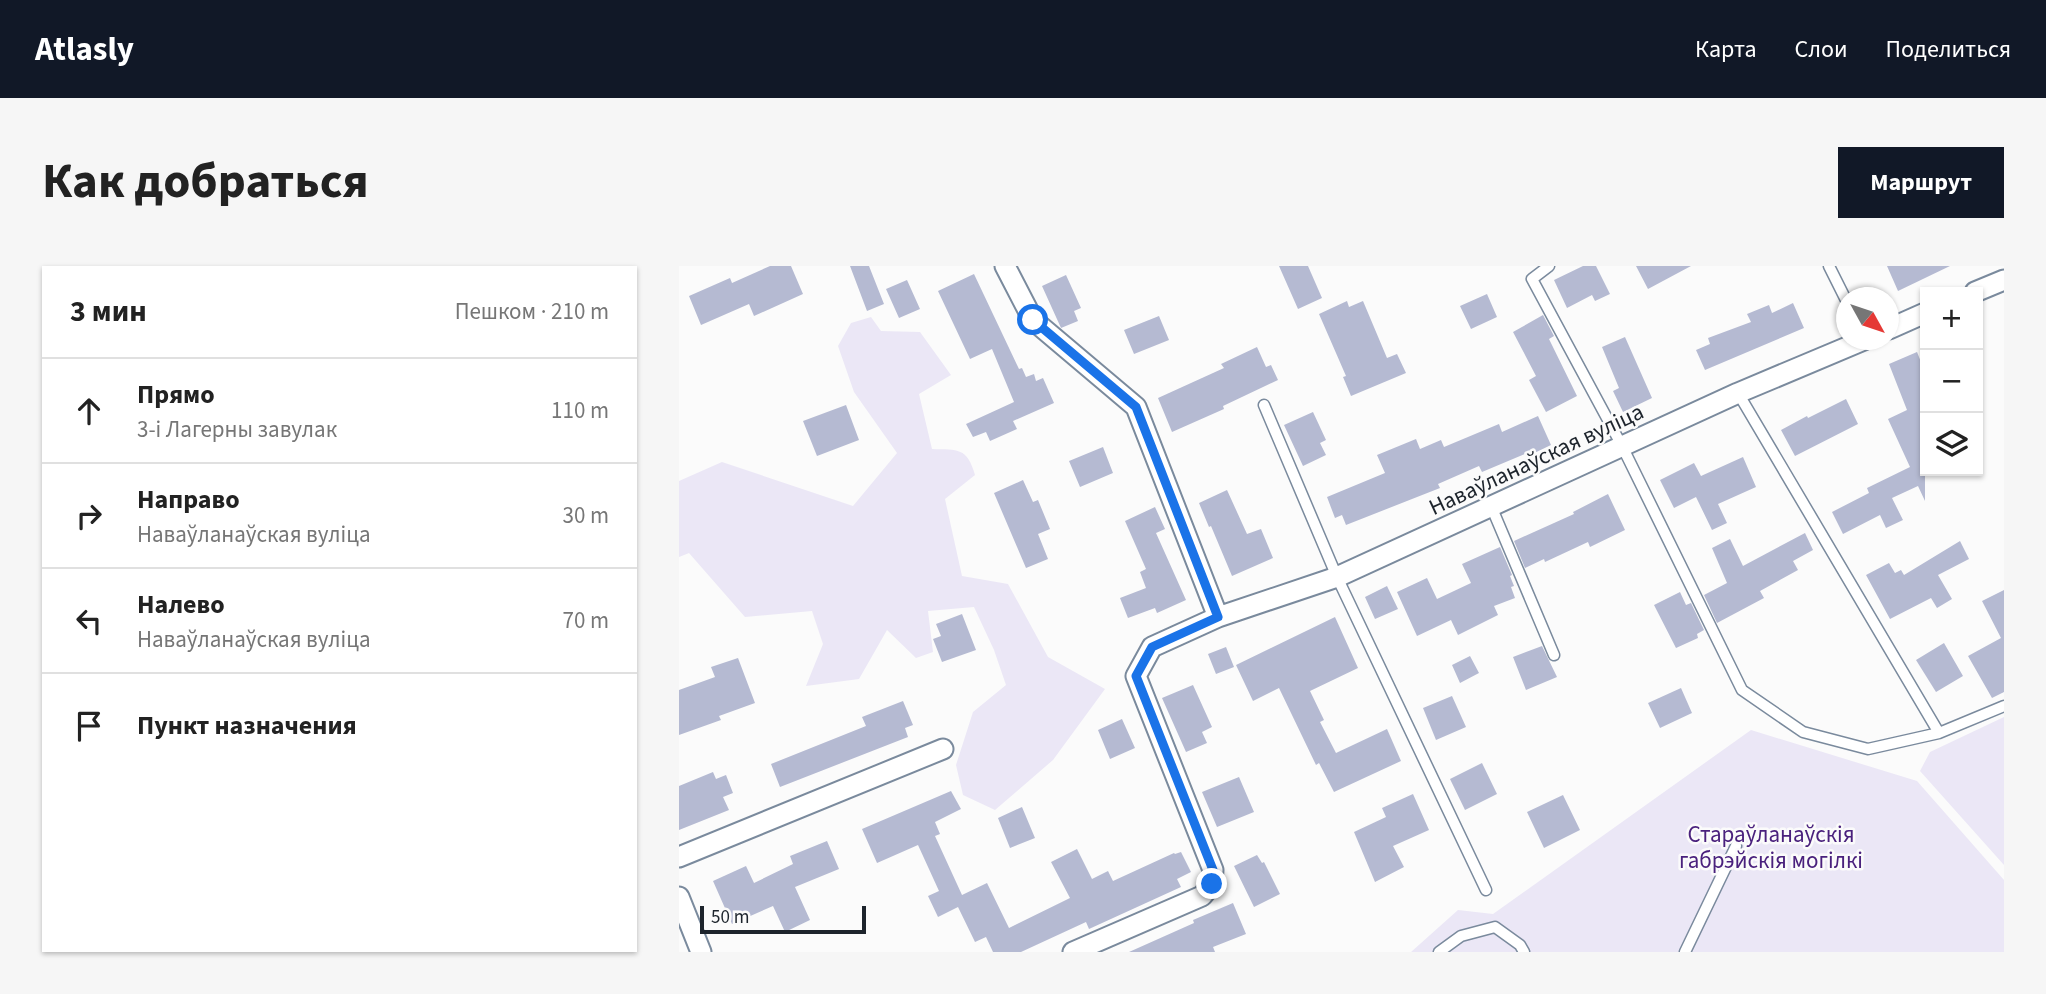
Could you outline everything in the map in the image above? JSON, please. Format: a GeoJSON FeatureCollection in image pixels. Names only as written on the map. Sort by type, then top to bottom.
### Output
{"type":"FeatureCollection","features":[{"type":"Feature","properties":{"kind":"street"},"geometry":{"type":"LineString","coordinates":[[1005,266],[1033,320],[1136,407],[1218,617]]}},
{"type":"Feature","properties":{"kind":"street"},"geometry":{"type":"LineString","coordinates":[[1983,289],[2004,280]]}},
{"type":"Feature","properties":{"kind":"street"},"geometry":{"type":"LineString","coordinates":[[1899,324],[1920,315]]}},
{"type":"Feature","properties":{"kind":"street","name":"Наваўланаўская вуліца"},"geometry":{"type":"LineString","coordinates":[[1073,952],[1202,896],[1212,884],[1213,870],[1136,676],[1152,647],[1218,617],[1337,577],[1738,393],[1840,350]]}},
{"type":"Feature","properties":{"kind":"street"},"geometry":{"type":"LineString","coordinates":[[679,857],[943,749]]}},
{"type":"Feature","properties":{"kind":"street"},"geometry":{"type":"LineString","coordinates":[[679,897],[685,932],[701,952]]}},
{"type":"Feature","properties":{"kind":"lane"},"geometry":{"type":"LineString","coordinates":[[1549,266],[1532,279],[1622,446],[1742,690],[1803,733],[1868,749],[1939,733],[2004,706]]}},
{"type":"Feature","properties":{"kind":"lane"},"geometry":{"type":"LineString","coordinates":[[1829,266],[1839,287]]}},
{"type":"Feature","properties":{"kind":"lane"},"geometry":{"type":"LineString","coordinates":[[1738,393],[1939,733]]}},
{"type":"Feature","properties":{"kind":"lane"},"geometry":{"type":"LineString","coordinates":[[1264,405],[1337,577],[1486,890]]}},
{"type":"Feature","properties":{"kind":"lane"},"geometry":{"type":"LineString","coordinates":[[1491,506],[1555,655]]}},
{"type":"Feature","properties":{"kind":"lane"},"geometry":{"type":"LineString","coordinates":[[1685,952],[1736,846]]}},
{"type":"Feature","properties":{"kind":"lane"},"geometry":{"type":"LineString","coordinates":[[1439,952],[1461,936],[1495,927],[1520,945],[1524,952]]}},
{"type":"Feature","properties":{"kind":"green space"},"geometry":{"type":"Polygon","coordinates":[[[871,317],[881,331],[920,332],[951,375],[919,394],[932,449],[965,455],[975,475],[945,499],[962,576],[1008,584],[1048,657],[1105,689],[1053,760],[995,810],[963,795],[956,765],[973,712],[1006,685],[994,650],[974,607],[928,611],[933,652],[916,658],[887,630],[859,679],[806,686],[823,644],[812,611],[745,617],[689,553],[679,557],[679,481],[722,462],[853,506],[897,453],[854,392],[838,346],[851,323],[871,317]]]}},
{"type":"Feature","properties":{"kind":"green space"},"geometry":{"type":"Polygon","coordinates":[[[2004,717],[2004,865],[1920,771],[1930,752],[2004,717]]]}},
{"type":"Feature","properties":{"kind":"green space","name":"Стараўланаўскія габрэйскія могілкі"},"geometry":{"type":"Polygon","coordinates":[[[1751,730],[1917,781],[2004,880],[2004,952],[1411,952],[1458,910],[1493,914],[1751,730]]]}},
{"type":"Feature","properties":{"kind":"building"},"geometry":{"type":"Polygon","coordinates":[[[770,266],[791,266],[803,294],[754,316],[749,304],[701,325],[689,296],[730,278],[732,283],[770,266]]]}},
{"type":"Feature","properties":{"kind":"building"},"geometry":{"type":"Polygon","coordinates":[[[850,266],[869,266],[884,304],[867,311],[850,266]]]}},
{"type":"Feature","properties":{"kind":"building"},"geometry":{"type":"Polygon","coordinates":[[[1279,266],[1308,266],[1322,298],[1298,309],[1279,266]]]}},
{"type":"Feature","properties":{"kind":"building"},"geometry":{"type":"Polygon","coordinates":[[[1583,266],[1596,266],[1610,294],[1595,301],[1592,295],[1567,308],[1554,280],[1583,266]]]}},
{"type":"Feature","properties":{"kind":"building"},"geometry":{"type":"Polygon","coordinates":[[[1636,266],[1691,266],[1648,289],[1636,266]]]}},
{"type":"Feature","properties":{"kind":"building"},"geometry":{"type":"Polygon","coordinates":[[[1887,266],[1950,266],[1899,291],[1899,287],[1896,287],[1887,266]]]}},
{"type":"Feature","properties":{"kind":"building"},"geometry":{"type":"Polygon","coordinates":[[[974,274],[1019,369],[1022,368],[1026,377],[1034,374],[1036,381],[1043,378],[1054,403],[1013,421],[1017,429],[990,441],[986,432],[973,437],[966,424],[1014,402],[992,349],[970,359],[938,291],[974,274]]]}},
{"type":"Feature","properties":{"kind":"building"},"geometry":{"type":"Polygon","coordinates":[[[1066,275],[1081,308],[1074,311],[1078,321],[1061,328],[1042,286],[1066,275]]]}},
{"type":"Feature","properties":{"kind":"building"},"geometry":{"type":"Polygon","coordinates":[[[907,280],[920,309],[899,318],[886,289],[907,280]]]}},
{"type":"Feature","properties":{"kind":"building"},"geometry":{"type":"Polygon","coordinates":[[[1487,294],[1497,317],[1471,329],[1460,306],[1487,294]]]}},
{"type":"Feature","properties":{"kind":"building"},"geometry":{"type":"Polygon","coordinates":[[[1347,301],[1349,307],[1363,301],[1387,358],[1397,354],[1406,373],[1351,396],[1343,377],[1346,376],[1319,314],[1347,301]]]}},
{"type":"Feature","properties":{"kind":"building"},"geometry":{"type":"Polygon","coordinates":[[[1793,303],[1804,328],[1705,370],[1696,350],[1710,344],[1708,338],[1751,322],[1747,314],[1769,305],[1772,313],[1793,303]]]}},
{"type":"Feature","properties":{"kind":"building"},"geometry":{"type":"Polygon","coordinates":[[[1543,315],[1554,336],[1549,339],[1577,396],[1546,412],[1529,380],[1536,376],[1513,332],[1543,315]]]}},
{"type":"Feature","properties":{"kind":"building"},"geometry":{"type":"Polygon","coordinates":[[[1159,316],[1169,340],[1134,354],[1124,330],[1159,316]]]}},
{"type":"Feature","properties":{"kind":"building"},"geometry":{"type":"Polygon","coordinates":[[[1625,337],[1652,398],[1623,412],[1613,391],[1619,388],[1602,347],[1625,337]]]}},
{"type":"Feature","properties":{"kind":"building"},"geometry":{"type":"Polygon","coordinates":[[[1257,347],[1266,367],[1271,365],[1278,380],[1223,406],[1224,409],[1172,432],[1158,398],[1224,368],[1221,364],[1257,347]]]}},
{"type":"Feature","properties":{"kind":"building"},"geometry":{"type":"Polygon","coordinates":[[[1917,352],[1920,360],[1920,476],[1925,476],[1925,501],[1918,486],[1892,498],[1903,520],[1886,528],[1880,515],[1843,534],[1832,512],[1869,493],[1867,488],[1910,467],[1888,419],[1907,410],[1889,364],[1917,352]]]}},
{"type":"Feature","properties":{"kind":"building"},"geometry":{"type":"Polygon","coordinates":[[[1846,399],[1858,424],[1795,456],[1781,430],[1846,399]]]}},
{"type":"Feature","properties":{"kind":"building"},"geometry":{"type":"Polygon","coordinates":[[[846,405],[859,440],[817,456],[803,421],[846,405]]]}},
{"type":"Feature","properties":{"kind":"building"},"geometry":{"type":"Polygon","coordinates":[[[1313,412],[1326,440],[1320,443],[1326,455],[1303,466],[1284,425],[1313,412]]]}},
{"type":"Feature","properties":{"kind":"building"},"geometry":{"type":"Polygon","coordinates":[[[1538,416],[1551,445],[1482,472],[1479,466],[1438,484],[1440,488],[1346,525],[1342,515],[1335,518],[1327,497],[1385,473],[1377,455],[1416,439],[1420,449],[1441,440],[1444,447],[1499,424],[1502,432],[1538,416]]]}},
{"type":"Feature","properties":{"kind":"building"},"geometry":{"type":"Polygon","coordinates":[[[1103,447],[1113,473],[1080,487],[1069,461],[1103,447]]]}},
{"type":"Feature","properties":{"kind":"building"},"geometry":{"type":"Polygon","coordinates":[[[1743,457],[1756,487],[1718,504],[1727,523],[1712,530],[1696,497],[1674,508],[1660,480],[1694,463],[1701,476],[1743,457]]]}},
{"type":"Feature","properties":{"kind":"building"},"geometry":{"type":"Polygon","coordinates":[[[1023,480],[1033,502],[1038,500],[1050,529],[1038,534],[1048,559],[1026,568],[994,493],[1023,480]]]}},
{"type":"Feature","properties":{"kind":"building"},"geometry":{"type":"Polygon","coordinates":[[[1227,490],[1247,534],[1261,529],[1273,558],[1232,576],[1199,503],[1227,490]]]}},
{"type":"Feature","properties":{"kind":"building"},"geometry":{"type":"Polygon","coordinates":[[[1608,494],[1625,530],[1590,547],[1588,542],[1525,568],[1514,541],[1574,514],[1573,512],[1608,494]]]}},
{"type":"Feature","properties":{"kind":"building"},"geometry":{"type":"Polygon","coordinates":[[[1155,507],[1165,529],[1156,533],[1186,600],[1157,613],[1155,608],[1128,618],[1120,598],[1146,588],[1140,572],[1146,569],[1125,521],[1155,507]]]}},
{"type":"Feature","properties":{"kind":"building"},"geometry":{"type":"Polygon","coordinates":[[[1805,533],[1813,550],[1793,561],[1798,570],[1760,591],[1764,598],[1717,623],[1704,595],[1727,583],[1712,548],[1730,539],[1743,566],[1805,533]]]}},
{"type":"Feature","properties":{"kind":"building"},"geometry":{"type":"Polygon","coordinates":[[[1960,541],[1969,559],[1938,575],[1952,599],[1937,608],[1931,598],[1890,619],[1866,575],[1889,563],[1895,573],[1901,570],[1904,575],[1960,541]]]}},
{"type":"Feature","properties":{"kind":"building"},"geometry":{"type":"Polygon","coordinates":[[[1500,547],[1512,575],[1510,576],[1514,586],[1511,587],[1515,598],[1494,606],[1498,615],[1458,635],[1451,620],[1417,636],[1397,592],[1427,578],[1437,599],[1471,583],[1462,564],[1500,547]]]}},
{"type":"Feature","properties":{"kind":"building"},"geometry":{"type":"Polygon","coordinates":[[[1387,586],[1398,609],[1375,619],[1365,597],[1387,586]]]}},
{"type":"Feature","properties":{"kind":"building"},"geometry":{"type":"Polygon","coordinates":[[[2004,590],[2004,692],[1992,698],[1968,656],[2001,638],[1982,601],[2004,590]]]}},
{"type":"Feature","properties":{"kind":"building"},"geometry":{"type":"Polygon","coordinates":[[[1680,592],[1686,605],[1691,603],[1704,630],[1697,634],[1698,638],[1676,648],[1654,605],[1680,592]]]}},
{"type":"Feature","properties":{"kind":"building"},"geometry":{"type":"Polygon","coordinates":[[[962,614],[976,650],[942,662],[933,639],[941,636],[936,624],[962,614]]]}},
{"type":"Feature","properties":{"kind":"building"},"geometry":{"type":"Polygon","coordinates":[[[1335,617],[1358,668],[1310,691],[1324,720],[1320,722],[1336,753],[1387,729],[1401,761],[1334,792],[1319,763],[1316,765],[1279,688],[1253,701],[1236,665],[1335,617]]]}},
{"type":"Feature","properties":{"kind":"building"},"geometry":{"type":"Polygon","coordinates":[[[1944,643],[1963,676],[1936,692],[1916,660],[1944,643]]]}},
{"type":"Feature","properties":{"kind":"building"},"geometry":{"type":"Polygon","coordinates":[[[1542,646],[1557,677],[1526,690],[1513,657],[1542,646]]]}},
{"type":"Feature","properties":{"kind":"building"},"geometry":{"type":"Polygon","coordinates":[[[1226,647],[1234,667],[1216,674],[1208,654],[1226,647]]]}},
{"type":"Feature","properties":{"kind":"building"},"geometry":{"type":"Polygon","coordinates":[[[1470,656],[1479,673],[1460,683],[1452,665],[1470,656]]]}},
{"type":"Feature","properties":{"kind":"building"},"geometry":{"type":"Polygon","coordinates":[[[738,658],[755,703],[719,716],[721,720],[679,735],[679,690],[715,677],[711,667],[738,658]]]}},
{"type":"Feature","properties":{"kind":"building"},"geometry":{"type":"Polygon","coordinates":[[[1193,685],[1212,727],[1202,732],[1207,743],[1186,752],[1162,698],[1193,685]]]}},
{"type":"Feature","properties":{"kind":"building"},"geometry":{"type":"Polygon","coordinates":[[[1681,688],[1692,713],[1660,728],[1648,703],[1681,688]]]}},
{"type":"Feature","properties":{"kind":"building"},"geometry":{"type":"Polygon","coordinates":[[[1452,696],[1466,727],[1436,740],[1423,708],[1452,696]]]}},
{"type":"Feature","properties":{"kind":"building"},"geometry":{"type":"Polygon","coordinates":[[[903,701],[913,725],[905,728],[908,737],[780,787],[771,764],[866,726],[862,717],[903,701]]]}},
{"type":"Feature","properties":{"kind":"building"},"geometry":{"type":"Polygon","coordinates":[[[1122,719],[1135,748],[1110,759],[1098,730],[1122,719]]]}},
{"type":"Feature","properties":{"kind":"building"},"geometry":{"type":"Polygon","coordinates":[[[1482,763],[1497,794],[1465,810],[1450,779],[1482,763]]]}},
{"type":"Feature","properties":{"kind":"building"},"geometry":{"type":"Polygon","coordinates":[[[713,772],[716,779],[726,775],[733,793],[723,797],[729,810],[679,830],[679,786],[713,772]]]}},
{"type":"Feature","properties":{"kind":"building"},"geometry":{"type":"Polygon","coordinates":[[[1239,777],[1254,812],[1217,827],[1202,792],[1239,777]]]}},
{"type":"Feature","properties":{"kind":"building"},"geometry":{"type":"Polygon","coordinates":[[[951,791],[961,809],[935,822],[940,834],[935,836],[962,895],[987,883],[1009,928],[1070,898],[1051,862],[1077,849],[1092,879],[1108,871],[1113,881],[1181,852],[1191,872],[1177,879],[1181,887],[1089,929],[1086,922],[1021,952],[993,952],[986,937],[975,942],[958,907],[938,917],[928,896],[939,891],[918,845],[877,863],[862,829],[951,791]]]}},
{"type":"Feature","properties":{"kind":"building"},"geometry":{"type":"Polygon","coordinates":[[[1413,794],[1429,830],[1393,846],[1404,867],[1375,882],[1354,832],[1386,817],[1382,808],[1413,794]]]}},
{"type":"Feature","properties":{"kind":"building"},"geometry":{"type":"Polygon","coordinates":[[[1563,795],[1580,830],[1544,848],[1527,812],[1563,795]]]}},
{"type":"Feature","properties":{"kind":"building"},"geometry":{"type":"Polygon","coordinates":[[[1022,807],[1035,838],[1010,848],[998,818],[1022,807]]]}},
{"type":"Feature","properties":{"kind":"building"},"geometry":{"type":"Polygon","coordinates":[[[827,841],[839,869],[795,887],[810,920],[785,932],[773,906],[732,924],[713,881],[746,866],[754,883],[793,864],[790,856],[827,841]]]}},
{"type":"Feature","properties":{"kind":"building"},"geometry":{"type":"Polygon","coordinates":[[[1257,855],[1262,863],[1264,862],[1280,894],[1254,907],[1234,866],[1257,855]]]}},
{"type":"Feature","properties":{"kind":"building"},"geometry":{"type":"Polygon","coordinates":[[[1233,903],[1246,934],[1213,947],[1215,952],[1129,952],[1194,923],[1193,920],[1233,903]]]}},
{"type":"Feature","properties":{"kind":"route"},"geometry":{"type":"LineString","coordinates":[[1033,320],[1136,407],[1218,617],[1152,647],[1136,676],[1213,870],[1212,884]]}}]}
